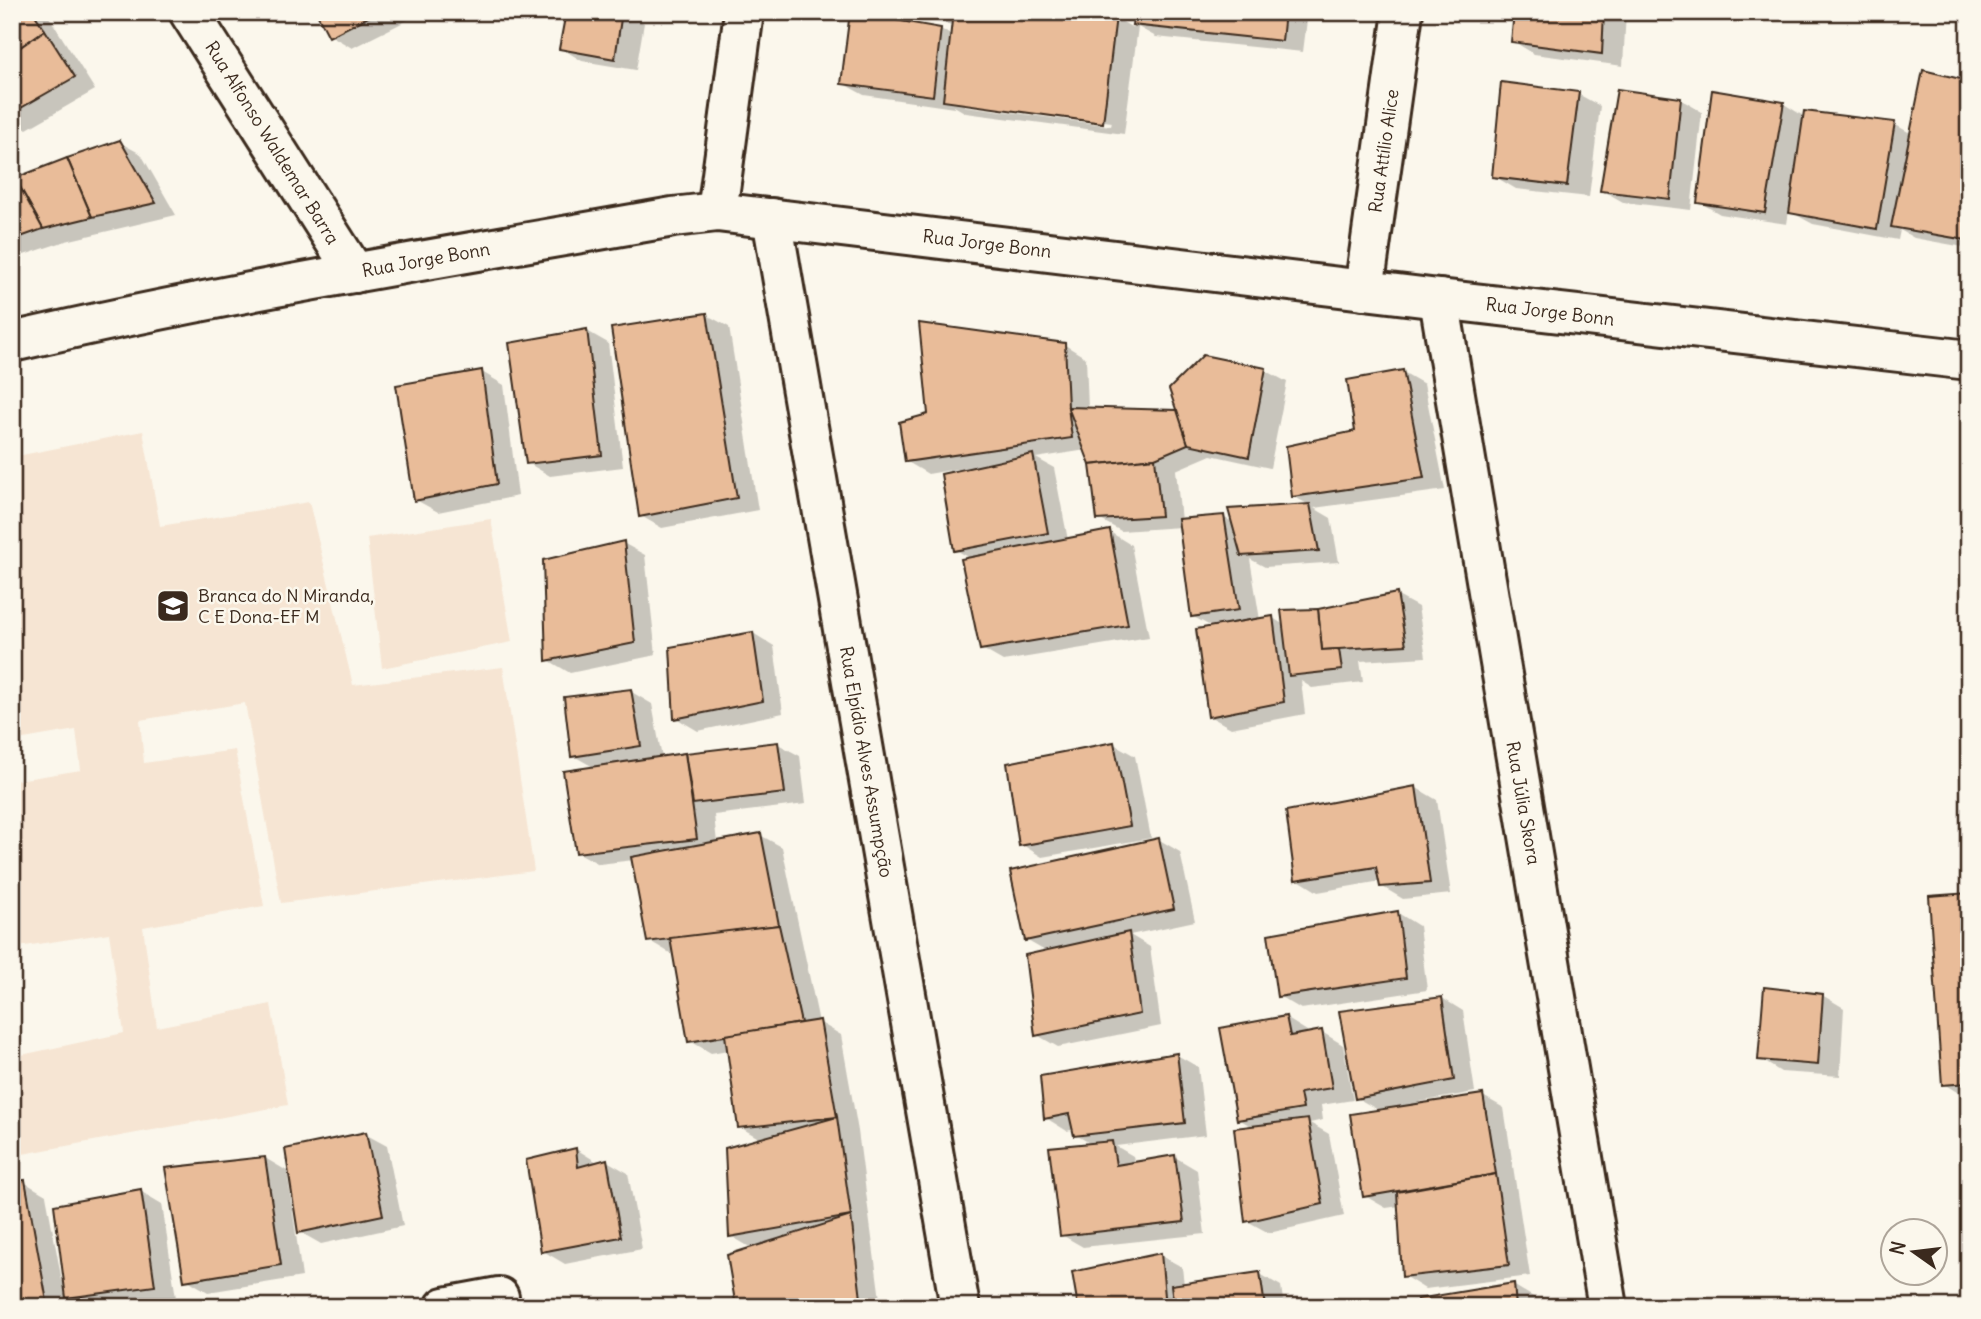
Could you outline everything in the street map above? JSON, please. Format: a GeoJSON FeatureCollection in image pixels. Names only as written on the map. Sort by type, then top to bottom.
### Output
{"type":"FeatureCollection","features":[{"type":"Feature","properties":{"kind":"street","name":"Rua Alfonso Waldemar Barra"},"geometry":{"type":"LineString","coordinates":[[190,12],[355,273]]}},
{"type":"Feature","properties":{"kind":"street"},"geometry":{"type":"LineString","coordinates":[[717,212],[744,12]]}},
{"type":"Feature","properties":{"kind":"street","name":"Rua Attílio Alice"},"geometry":{"type":"LineString","coordinates":[[1364,290],[1403,12]]}},
{"type":"Feature","properties":{"kind":"street","name":"Rua Jorge Bonn"},"geometry":{"type":"LineString","coordinates":[[12,342],[173,307],[355,273],[673,217],[717,212],[1969,360]]}},
{"type":"Feature","properties":{"kind":"street","name":"Rua Elpídio Alves Assumpção"},"geometry":{"type":"LineString","coordinates":[[772,218],[960,1307]]}},
{"type":"Feature","properties":{"kind":"street","name":"Rua Júlia Skora"},"geometry":{"type":"LineString","coordinates":[[1439,299],[1608,1307]]}},
{"type":"Feature","properties":{"kind":"street"},"geometry":{"type":"LineString","coordinates":[[445,1307],[499,1297]]}},
{"type":"Feature","properties":{"kind":"shaded area"},"geometry":{"type":"Polygon","coordinates":[[[143,431],[160,526],[309,502],[353,685],[503,667],[534,871],[281,903],[245,703],[140,720],[144,763],[235,750],[264,906],[143,927],[157,1027],[271,1004],[288,1105],[12,1156],[12,1057],[124,1033],[109,933],[12,948],[12,781],[81,770],[76,730],[12,741],[12,457],[143,431]]]}},
{"type":"Feature","properties":{"kind":"shaded area"},"geometry":{"type":"Polygon","coordinates":[[[491,519],[512,642],[382,668],[367,538],[491,519]]]}},
{"type":"Feature","properties":{"kind":"building"},"geometry":{"type":"Polygon","coordinates":[[[12,12],[33,12],[45,30],[12,53],[12,12]]]}},
{"type":"Feature","properties":{"kind":"building"},"geometry":{"type":"Polygon","coordinates":[[[316,12],[378,12],[329,37],[316,12]]]}},
{"type":"Feature","properties":{"kind":"building"},"geometry":{"type":"Polygon","coordinates":[[[566,12],[622,12],[615,59],[559,49],[566,12]]]}},
{"type":"Feature","properties":{"kind":"building"},"geometry":{"type":"Polygon","coordinates":[[[850,12],[941,28],[933,96],[841,84],[850,12]]]}},
{"type":"Feature","properties":{"kind":"building"},"geometry":{"type":"Polygon","coordinates":[[[953,12],[1081,12],[1116,16],[1103,123],[943,101],[953,12]]]}},
{"type":"Feature","properties":{"kind":"building"},"geometry":{"type":"Polygon","coordinates":[[[1134,12],[1285,12],[1282,41],[1132,25],[1134,12]]]}},
{"type":"Feature","properties":{"kind":"building"},"geometry":{"type":"Polygon","coordinates":[[[1514,12],[1604,12],[1602,54],[1511,42],[1514,12]]]}},
{"type":"Feature","properties":{"kind":"building"},"geometry":{"type":"Polygon","coordinates":[[[45,30],[75,77],[12,113],[12,53],[45,30]]]}},
{"type":"Feature","properties":{"kind":"building"},"geometry":{"type":"Polygon","coordinates":[[[1923,70],[1969,81],[1969,225],[1966,240],[1891,227],[1923,70]]]}},
{"type":"Feature","properties":{"kind":"building"},"geometry":{"type":"Polygon","coordinates":[[[1501,82],[1579,92],[1567,186],[1492,177],[1501,82]]]}},
{"type":"Feature","properties":{"kind":"building"},"geometry":{"type":"Polygon","coordinates":[[[1617,89],[1681,98],[1670,199],[1600,191],[1617,89]]]}},
{"type":"Feature","properties":{"kind":"building"},"geometry":{"type":"Polygon","coordinates":[[[1712,90],[1784,102],[1765,213],[1697,203],[1712,90]]]}},
{"type":"Feature","properties":{"kind":"building"},"geometry":{"type":"Polygon","coordinates":[[[1804,111],[1895,122],[1877,229],[1789,213],[1804,111]]]}},
{"type":"Feature","properties":{"kind":"building"},"geometry":{"type":"Polygon","coordinates":[[[120,140],[156,203],[92,217],[67,158],[120,140]]]}},
{"type":"Feature","properties":{"kind":"building"},"geometry":{"type":"Polygon","coordinates":[[[67,158],[92,217],[43,229],[15,178],[67,158]]]}},
{"type":"Feature","properties":{"kind":"building"},"geometry":{"type":"Polygon","coordinates":[[[15,178],[43,229],[12,240],[12,179],[15,178]]]}},
{"type":"Feature","properties":{"kind":"building"},"geometry":{"type":"Polygon","coordinates":[[[707,313],[737,498],[639,517],[611,328],[707,313]]]}},
{"type":"Feature","properties":{"kind":"building"},"geometry":{"type":"Polygon","coordinates":[[[919,323],[1065,343],[1072,438],[905,462],[899,422],[928,414],[919,323]]]}},
{"type":"Feature","properties":{"kind":"building"},"geometry":{"type":"Polygon","coordinates":[[[587,329],[602,455],[526,464],[509,343],[587,329]]]}},
{"type":"Feature","properties":{"kind":"building"},"geometry":{"type":"Polygon","coordinates":[[[1203,355],[1266,368],[1249,457],[1188,444],[1169,389],[1203,355]]]}},
{"type":"Feature","properties":{"kind":"building"},"geometry":{"type":"Polygon","coordinates":[[[482,370],[497,484],[414,501],[396,385],[482,370]]]}},
{"type":"Feature","properties":{"kind":"building"},"geometry":{"type":"Polygon","coordinates":[[[1403,370],[1424,478],[1292,497],[1286,446],[1355,431],[1347,380],[1403,370]]]}},
{"type":"Feature","properties":{"kind":"building"},"geometry":{"type":"Polygon","coordinates":[[[1068,407],[1177,410],[1188,444],[1155,458],[1090,465],[1068,407]]]}},
{"type":"Feature","properties":{"kind":"building"},"geometry":{"type":"Polygon","coordinates":[[[1033,454],[1048,533],[954,551],[941,474],[1033,454]]]}},
{"type":"Feature","properties":{"kind":"building"},"geometry":{"type":"Polygon","coordinates":[[[1155,458],[1161,516],[1097,520],[1090,465],[1155,458]]]}},
{"type":"Feature","properties":{"kind":"building"},"geometry":{"type":"Polygon","coordinates":[[[1310,504],[1319,551],[1241,556],[1228,509],[1310,504]]]}},
{"type":"Feature","properties":{"kind":"building"},"geometry":{"type":"Polygon","coordinates":[[[1224,515],[1239,610],[1191,617],[1178,519],[1224,515]]]}},
{"type":"Feature","properties":{"kind":"building"},"geometry":{"type":"Polygon","coordinates":[[[1110,530],[1128,625],[980,650],[961,559],[1110,530]]]}},
{"type":"Feature","properties":{"kind":"building"},"geometry":{"type":"Polygon","coordinates":[[[624,541],[635,643],[546,661],[543,560],[624,541]]]}},
{"type":"Feature","properties":{"kind":"building"},"geometry":{"type":"Polygon","coordinates":[[[1397,593],[1406,645],[1322,650],[1318,609],[1397,593]]]}},
{"type":"Feature","properties":{"kind":"building"},"geometry":{"type":"Polygon","coordinates":[[[1318,609],[1322,650],[1339,649],[1342,670],[1289,676],[1281,610],[1318,609]]]}},
{"type":"Feature","properties":{"kind":"building"},"geometry":{"type":"Polygon","coordinates":[[[1273,616],[1284,702],[1208,717],[1196,629],[1273,616]]]}},
{"type":"Feature","properties":{"kind":"building"},"geometry":{"type":"Polygon","coordinates":[[[753,632],[763,701],[674,719],[670,647],[753,632]]]}},
{"type":"Feature","properties":{"kind":"building"},"geometry":{"type":"Polygon","coordinates":[[[631,689],[641,746],[571,757],[564,697],[631,689]]]}},
{"type":"Feature","properties":{"kind":"building"},"geometry":{"type":"Polygon","coordinates":[[[778,742],[785,793],[693,804],[685,753],[778,742]]]}},
{"type":"Feature","properties":{"kind":"building"},"geometry":{"type":"Polygon","coordinates":[[[1114,742],[1130,826],[1019,846],[1007,763],[1114,742]]]}},
{"type":"Feature","properties":{"kind":"building"},"geometry":{"type":"Polygon","coordinates":[[[685,753],[697,839],[576,853],[563,771],[685,753]]]}},
{"type":"Feature","properties":{"kind":"building"},"geometry":{"type":"Polygon","coordinates":[[[1416,786],[1430,883],[1380,887],[1376,867],[1295,880],[1286,811],[1416,786]]]}},
{"type":"Feature","properties":{"kind":"building"},"geometry":{"type":"Polygon","coordinates":[[[761,833],[779,925],[647,942],[631,857],[761,833]]]}},
{"type":"Feature","properties":{"kind":"building"},"geometry":{"type":"Polygon","coordinates":[[[1159,838],[1174,909],[1025,941],[1010,871],[1159,838]]]}},
{"type":"Feature","properties":{"kind":"building"},"geometry":{"type":"Polygon","coordinates":[[[1969,893],[1969,1083],[1942,1085],[1929,896],[1969,893]]]}},
{"type":"Feature","properties":{"kind":"building"},"geometry":{"type":"Polygon","coordinates":[[[1398,911],[1406,978],[1277,997],[1268,934],[1398,911]]]}},
{"type":"Feature","properties":{"kind":"building"},"geometry":{"type":"Polygon","coordinates":[[[779,925],[801,1023],[688,1042],[670,938],[779,925]]]}},
{"type":"Feature","properties":{"kind":"building"},"geometry":{"type":"Polygon","coordinates":[[[1129,932],[1140,1014],[1035,1036],[1025,955],[1129,932]]]}},
{"type":"Feature","properties":{"kind":"building"},"geometry":{"type":"Polygon","coordinates":[[[1764,987],[1823,994],[1818,1065],[1758,1060],[1764,987]]]}},
{"type":"Feature","properties":{"kind":"building"},"geometry":{"type":"Polygon","coordinates":[[[1442,997],[1454,1080],[1355,1099],[1339,1011],[1442,997]]]}},
{"type":"Feature","properties":{"kind":"building"},"geometry":{"type":"Polygon","coordinates":[[[1286,1016],[1290,1036],[1322,1030],[1332,1088],[1300,1093],[1303,1109],[1237,1120],[1220,1028],[1286,1016]]]}},
{"type":"Feature","properties":{"kind":"building"},"geometry":{"type":"Polygon","coordinates":[[[820,1020],[837,1117],[738,1128],[725,1035],[820,1020]]]}},
{"type":"Feature","properties":{"kind":"building"},"geometry":{"type":"Polygon","coordinates":[[[1177,1053],[1185,1123],[1074,1136],[1069,1114],[1044,1119],[1040,1076],[1177,1053]]]}},
{"type":"Feature","properties":{"kind":"building"},"geometry":{"type":"Polygon","coordinates":[[[1483,1094],[1496,1174],[1363,1197],[1350,1114],[1483,1094]]]}},
{"type":"Feature","properties":{"kind":"building"},"geometry":{"type":"Polygon","coordinates":[[[837,1117],[851,1216],[729,1237],[725,1148],[837,1117]]]}},
{"type":"Feature","properties":{"kind":"building"},"geometry":{"type":"Polygon","coordinates":[[[1308,1119],[1323,1204],[1245,1222],[1234,1128],[1308,1119]]]}},
{"type":"Feature","properties":{"kind":"building"},"geometry":{"type":"Polygon","coordinates":[[[366,1132],[383,1215],[298,1233],[285,1149],[366,1132]]]}},
{"type":"Feature","properties":{"kind":"building"},"geometry":{"type":"Polygon","coordinates":[[[1112,1141],[1116,1165],[1175,1155],[1184,1222],[1060,1236],[1049,1147],[1112,1141]]]}},
{"type":"Feature","properties":{"kind":"building"},"geometry":{"type":"Polygon","coordinates":[[[576,1148],[578,1167],[607,1159],[621,1237],[541,1252],[526,1160],[576,1148]]]}},
{"type":"Feature","properties":{"kind":"building"},"geometry":{"type":"Polygon","coordinates":[[[265,1157],[281,1265],[184,1281],[165,1168],[265,1157]]]}},
{"type":"Feature","properties":{"kind":"building"},"geometry":{"type":"Polygon","coordinates":[[[1496,1174],[1509,1265],[1402,1277],[1397,1192],[1496,1174]]]}},
{"type":"Feature","properties":{"kind":"building"},"geometry":{"type":"Polygon","coordinates":[[[25,1180],[48,1307],[12,1307],[12,1182],[25,1180]]]}},
{"type":"Feature","properties":{"kind":"building"},"geometry":{"type":"Polygon","coordinates":[[[141,1189],[155,1286],[66,1298],[54,1205],[141,1189]]]}},
{"type":"Feature","properties":{"kind":"building"},"geometry":{"type":"Polygon","coordinates":[[[851,1216],[862,1307],[736,1307],[727,1255],[851,1216]]]}},
{"type":"Feature","properties":{"kind":"building"},"geometry":{"type":"Polygon","coordinates":[[[1161,1253],[1166,1307],[1078,1307],[1072,1272],[1161,1253]]]}},
{"type":"Feature","properties":{"kind":"building"},"geometry":{"type":"Polygon","coordinates":[[[1260,1272],[1265,1307],[1174,1307],[1171,1285],[1260,1272]]]}},
{"type":"Feature","properties":{"kind":"building"},"geometry":{"type":"Polygon","coordinates":[[[1514,1283],[1516,1307],[1418,1307],[1417,1299],[1514,1283]]]}},
{"type":"Feature","properties":{"kind":"place","name":"Branca do N Miranda, C E Dona-EF M"},"geometry":{"type":"Point","coordinates":[173,606]}}]}
